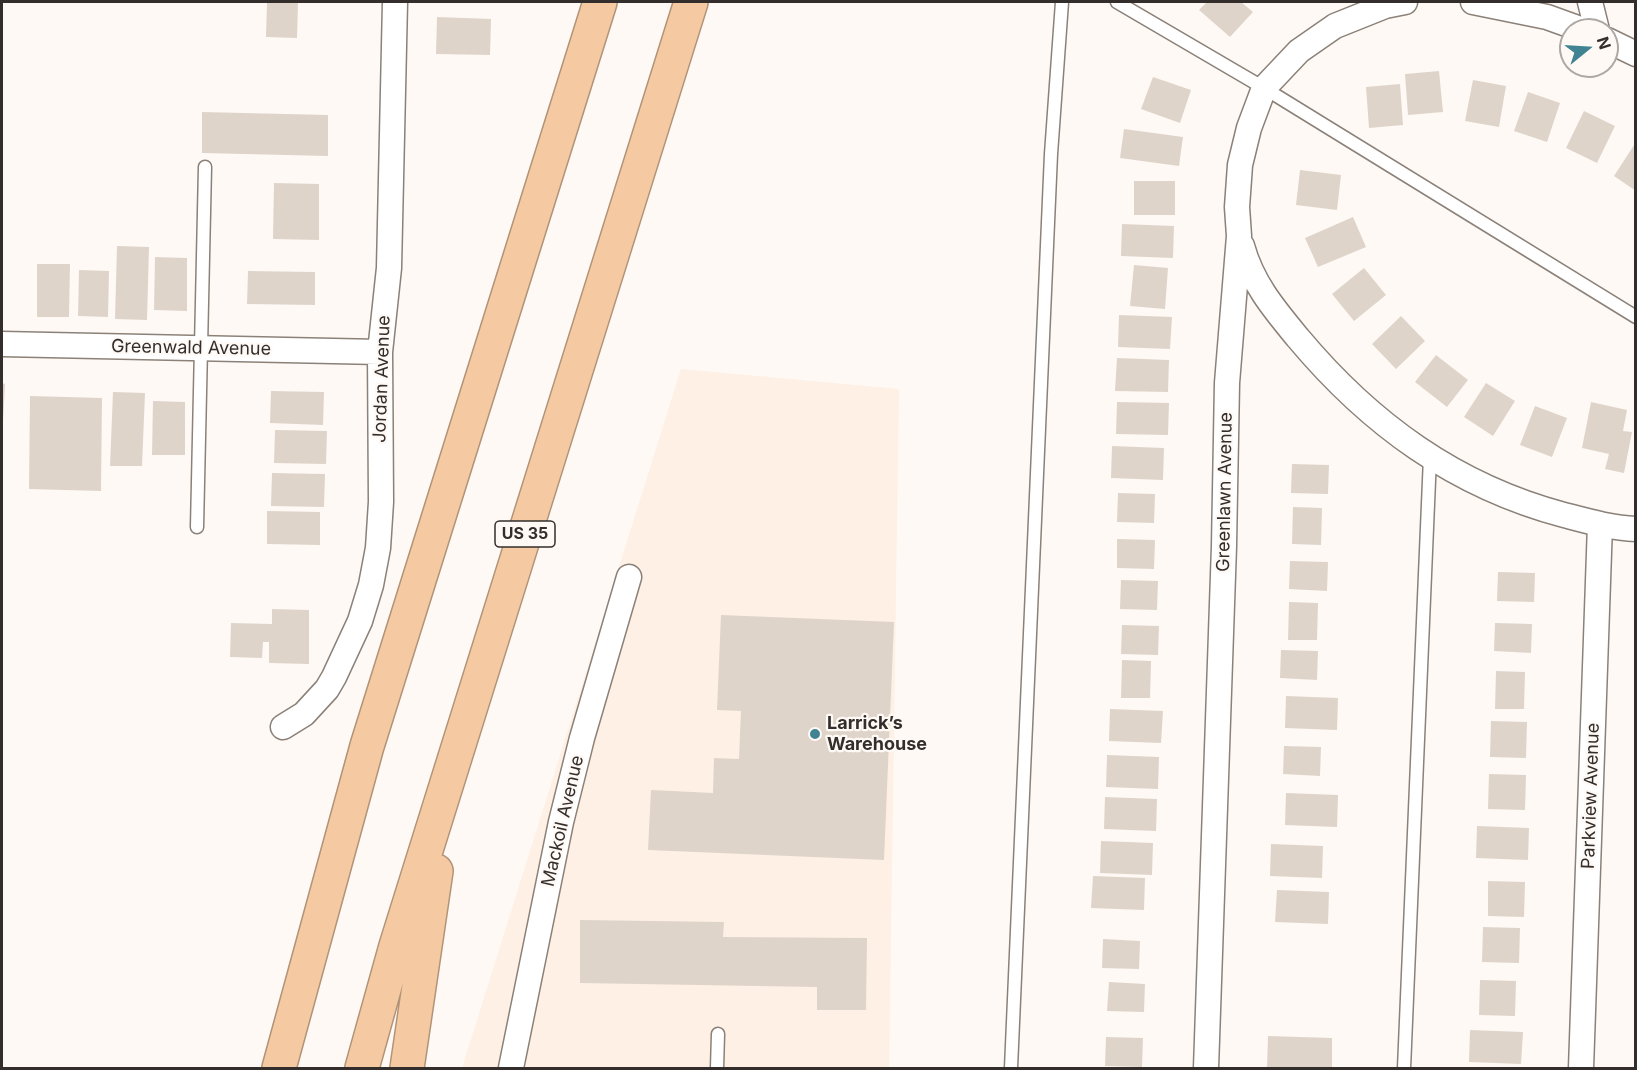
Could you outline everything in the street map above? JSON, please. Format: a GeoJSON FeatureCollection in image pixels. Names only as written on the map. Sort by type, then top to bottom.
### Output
{"type":"FeatureCollection","features":[{"type":"Feature","properties":{"kind":"highway"},"geometry":{"type":"LineString","coordinates":[[279,1068],[367,746],[600,2]]}},
{"type":"Feature","properties":{"kind":"highway","name":"US 35"},"geometry":{"type":"LineString","coordinates":[[362,1068],[396,946],[692,2]]}},
{"type":"Feature","properties":{"kind":"highway"},"geometry":{"type":"LineString","coordinates":[[407,1068],[452,768]]}},
{"type":"Feature","properties":{"kind":"highway"},"geometry":{"type":"LineString","coordinates":[[259,1068],[343,835]]}},
{"type":"Feature","properties":{"kind":"street","name":"Jordan Avenue"},"geometry":{"type":"LineString","coordinates":[[283,728],[304,714],[327,689],[360,621],[371,585],[378,548],[381,502],[380,352],[389,268],[395,2]]}},
{"type":"Feature","properties":{"kind":"street","name":"Greenlawn Avenue"},"geometry":{"type":"LineString","coordinates":[[1206,1068],[1224,546],[1227,382],[1239,236],[1237,207],[1240,165],[1249,128],[1264,88],[1299,51],[1335,26],[1386,6],[1405,2]]}},
{"type":"Feature","properties":{"kind":"street"},"geometry":{"type":"LineString","coordinates":[[1473,2],[1559,21]]}},
{"type":"Feature","properties":{"kind":"street"},"geometry":{"type":"LineString","coordinates":[[1590,2],[1594,18]]}},
{"type":"Feature","properties":{"kind":"street"},"geometry":{"type":"LineString","coordinates":[[1619,46],[1635,54]]}},
{"type":"Feature","properties":{"kind":"street"},"geometry":{"type":"LineString","coordinates":[[1239,236],[1246,262],[1258,287],[1324,369],[1362,406],[1403,440],[1445,467],[1496,492],[1550,511],[1599,524],[1635,529]]}},
{"type":"Feature","properties":{"kind":"street","name":"Greenwald Avenue"},"geometry":{"type":"LineString","coordinates":[[2,344],[380,352]]}},
{"type":"Feature","properties":{"kind":"street","name":"Parkview Avenue"},"geometry":{"type":"LineString","coordinates":[[1581,1068],[1599,524]]}},
{"type":"Feature","properties":{"kind":"street","name":"Mackoil Avenue"},"geometry":{"type":"LineString","coordinates":[[511,1068],[564,812],[582,738],[628,578]]}},
{"type":"Feature","properties":{"kind":"lane"},"geometry":{"type":"LineString","coordinates":[[1011,1068],[1050,166],[1062,2]]}},
{"type":"Feature","properties":{"kind":"lane"},"geometry":{"type":"LineString","coordinates":[[1117,2],[1264,88],[1635,317]]}},
{"type":"Feature","properties":{"kind":"lane"},"geometry":{"type":"LineString","coordinates":[[197,527],[205,167]]}},
{"type":"Feature","properties":{"kind":"lane"},"geometry":{"type":"LineString","coordinates":[[1404,1068],[1430,457]]}},
{"type":"Feature","properties":{"kind":"lane"},"geometry":{"type":"LineString","coordinates":[[717,1068],[718,1034]]}},
{"type":"Feature","properties":{"kind":"shaded area"},"geometry":{"type":"Polygon","coordinates":[[[681,369],[899,389],[889,1068],[462,1068],[681,369]]]}},
{"type":"Feature","properties":{"kind":"building"},"geometry":{"type":"Polygon","coordinates":[[[267,2],[298,2],[297,38],[266,37],[267,2]]]}},
{"type":"Feature","properties":{"kind":"building"},"geometry":{"type":"Polygon","coordinates":[[[1207,2],[1241,2],[1253,12],[1230,37],[1199,10],[1207,2]]]}},
{"type":"Feature","properties":{"kind":"building"},"geometry":{"type":"Polygon","coordinates":[[[437,17],[491,19],[490,55],[436,54],[437,17]]]}},
{"type":"Feature","properties":{"kind":"building"},"geometry":{"type":"Polygon","coordinates":[[[1439,71],[1443,112],[1408,115],[1405,74],[1439,71]]]}},
{"type":"Feature","properties":{"kind":"building"},"geometry":{"type":"Polygon","coordinates":[[[1153,77],[1191,90],[1180,123],[1141,109],[1153,77]]]}},
{"type":"Feature","properties":{"kind":"building"},"geometry":{"type":"Polygon","coordinates":[[[1473,80],[1506,86],[1499,127],[1465,121],[1473,80]]]}},
{"type":"Feature","properties":{"kind":"building"},"geometry":{"type":"Polygon","coordinates":[[[1400,84],[1403,125],[1369,128],[1366,87],[1400,84]]]}},
{"type":"Feature","properties":{"kind":"building"},"geometry":{"type":"Polygon","coordinates":[[[1528,92],[1560,103],[1547,142],[1514,131],[1528,92]]]}},
{"type":"Feature","properties":{"kind":"building"},"geometry":{"type":"Polygon","coordinates":[[[1584,111],[1615,126],[1597,163],[1566,148],[1584,111]]]}},
{"type":"Feature","properties":{"kind":"building"},"geometry":{"type":"Polygon","coordinates":[[[202,112],[328,115],[328,156],[202,153],[202,112]]]}},
{"type":"Feature","properties":{"kind":"building"},"geometry":{"type":"Polygon","coordinates":[[[1124,129],[1183,137],[1179,166],[1120,158],[1124,129]]]}},
{"type":"Feature","properties":{"kind":"building"},"geometry":{"type":"Polygon","coordinates":[[[1636,142],[1636,191],[1614,176],[1636,142]]]}},
{"type":"Feature","properties":{"kind":"building"},"geometry":{"type":"Polygon","coordinates":[[[1300,170],[1341,175],[1337,210],[1296,205],[1300,170]]]}},
{"type":"Feature","properties":{"kind":"building"},"geometry":{"type":"Polygon","coordinates":[[[1134,181],[1175,181],[1175,215],[1134,215],[1134,181]]]}},
{"type":"Feature","properties":{"kind":"building"},"geometry":{"type":"Polygon","coordinates":[[[274,183],[319,184],[319,240],[273,239],[274,183]]]}},
{"type":"Feature","properties":{"kind":"building"},"geometry":{"type":"Polygon","coordinates":[[[1353,217],[1366,247],[1318,267],[1305,238],[1353,217]]]}},
{"type":"Feature","properties":{"kind":"building"},"geometry":{"type":"Polygon","coordinates":[[[1122,224],[1174,226],[1173,258],[1121,256],[1122,224]]]}},
{"type":"Feature","properties":{"kind":"building"},"geometry":{"type":"Polygon","coordinates":[[[117,246],[149,247],[147,320],[115,319],[117,246]]]}},
{"type":"Feature","properties":{"kind":"building"},"geometry":{"type":"Polygon","coordinates":[[[155,257],[187,258],[187,311],[154,310],[155,257]]]}},
{"type":"Feature","properties":{"kind":"building"},"geometry":{"type":"Polygon","coordinates":[[[37,264],[70,264],[69,317],[37,317],[37,264]]]}},
{"type":"Feature","properties":{"kind":"building"},"geometry":{"type":"Polygon","coordinates":[[[1134,265],[1168,268],[1165,309],[1130,306],[1134,265]]]}},
{"type":"Feature","properties":{"kind":"building"},"geometry":{"type":"Polygon","coordinates":[[[1364,268],[1386,295],[1354,321],[1332,294],[1364,268]]]}},
{"type":"Feature","properties":{"kind":"building"},"geometry":{"type":"Polygon","coordinates":[[[79,270],[109,271],[108,317],[78,316],[79,270]]]}},
{"type":"Feature","properties":{"kind":"building"},"geometry":{"type":"Polygon","coordinates":[[[248,271],[315,272],[315,305],[247,304],[248,271]]]}},
{"type":"Feature","properties":{"kind":"building"},"geometry":{"type":"Polygon","coordinates":[[[1119,315],[1172,317],[1170,349],[1118,347],[1119,315]]]}},
{"type":"Feature","properties":{"kind":"building"},"geometry":{"type":"Polygon","coordinates":[[[1401,316],[1425,341],[1396,369],[1372,344],[1401,316]]]}},
{"type":"Feature","properties":{"kind":"building"},"geometry":{"type":"Polygon","coordinates":[[[1436,355],[1468,380],[1447,407],[1415,382],[1436,355]]]}},
{"type":"Feature","properties":{"kind":"building"},"geometry":{"type":"Polygon","coordinates":[[[1117,358],[1169,360],[1168,392],[1115,391],[1117,358]]]}},
{"type":"Feature","properties":{"kind":"building"},"geometry":{"type":"Polygon","coordinates":[[[2,383],[5,384],[3,422],[2,421],[2,383]]]}},
{"type":"Feature","properties":{"kind":"building"},"geometry":{"type":"Polygon","coordinates":[[[1486,383],[1515,401],[1493,436],[1464,417],[1486,383]]]}},
{"type":"Feature","properties":{"kind":"building"},"geometry":{"type":"Polygon","coordinates":[[[271,391],[324,392],[323,425],[270,423],[271,391]]]}},
{"type":"Feature","properties":{"kind":"building"},"geometry":{"type":"Polygon","coordinates":[[[113,392],[145,393],[142,466],[110,466],[113,392]]]}},
{"type":"Feature","properties":{"kind":"building"},"geometry":{"type":"Polygon","coordinates":[[[30,396],[102,398],[101,491],[29,489],[30,396]]]}},
{"type":"Feature","properties":{"kind":"building"},"geometry":{"type":"Polygon","coordinates":[[[153,401],[185,402],[185,455],[152,455],[153,401]]]}},
{"type":"Feature","properties":{"kind":"building"},"geometry":{"type":"Polygon","coordinates":[[[1117,402],[1169,403],[1168,435],[1116,434],[1117,402]]]}},
{"type":"Feature","properties":{"kind":"building"},"geometry":{"type":"Polygon","coordinates":[[[1591,402],[1627,410],[1623,431],[1632,432],[1624,473],[1605,469],[1609,454],[1582,448],[1591,402]]]}},
{"type":"Feature","properties":{"kind":"building"},"geometry":{"type":"Polygon","coordinates":[[[1535,406],[1567,418],[1552,457],[1520,445],[1535,406]]]}},
{"type":"Feature","properties":{"kind":"building"},"geometry":{"type":"Polygon","coordinates":[[[275,430],[327,431],[326,464],[274,463],[275,430]]]}},
{"type":"Feature","properties":{"kind":"building"},"geometry":{"type":"Polygon","coordinates":[[[1112,446],[1164,448],[1163,480],[1111,478],[1112,446]]]}},
{"type":"Feature","properties":{"kind":"building"},"geometry":{"type":"Polygon","coordinates":[[[1292,464],[1329,465],[1328,494],[1291,493],[1292,464]]]}},
{"type":"Feature","properties":{"kind":"building"},"geometry":{"type":"Polygon","coordinates":[[[272,473],[325,474],[324,507],[271,506],[272,473]]]}},
{"type":"Feature","properties":{"kind":"building"},"geometry":{"type":"Polygon","coordinates":[[[1118,493],[1155,494],[1154,523],[1117,522],[1118,493]]]}},
{"type":"Feature","properties":{"kind":"building"},"geometry":{"type":"Polygon","coordinates":[[[1293,507],[1322,508],[1321,545],[1292,544],[1293,507]]]}},
{"type":"Feature","properties":{"kind":"building"},"geometry":{"type":"Polygon","coordinates":[[[267,511],[320,512],[320,545],[267,544],[267,511]]]}},
{"type":"Feature","properties":{"kind":"building"},"geometry":{"type":"Polygon","coordinates":[[[1117,539],[1155,540],[1154,569],[1117,568],[1117,539]]]}},
{"type":"Feature","properties":{"kind":"building"},"geometry":{"type":"Polygon","coordinates":[[[1290,561],[1328,562],[1327,591],[1289,589],[1290,561]]]}},
{"type":"Feature","properties":{"kind":"building"},"geometry":{"type":"Polygon","coordinates":[[[1498,572],[1535,573],[1534,602],[1497,601],[1498,572]]]}},
{"type":"Feature","properties":{"kind":"building"},"geometry":{"type":"Polygon","coordinates":[[[1121,580],[1158,581],[1157,610],[1120,609],[1121,580]]]}},
{"type":"Feature","properties":{"kind":"building"},"geometry":{"type":"Polygon","coordinates":[[[1289,602],[1318,603],[1317,640],[1288,640],[1289,602]]]}},
{"type":"Feature","properties":{"kind":"building"},"geometry":{"type":"Polygon","coordinates":[[[272,609],[309,610],[309,664],[269,663],[269,642],[263,642],[262,658],[230,657],[231,623],[272,624],[272,609]]]}},
{"type":"Feature","properties":{"kind":"building","name":"Larrick’s Warehouse"},"geometry":{"type":"Polygon","coordinates":[[[721,615],[894,622],[884,860],[648,850],[651,790],[713,793],[714,758],[739,759],[741,711],[717,710],[721,615]]]}},
{"type":"Feature","properties":{"kind":"building"},"geometry":{"type":"Polygon","coordinates":[[[1495,623],[1532,624],[1531,653],[1494,651],[1495,623]]]}},
{"type":"Feature","properties":{"kind":"building"},"geometry":{"type":"Polygon","coordinates":[[[1122,625],[1159,626],[1158,655],[1121,654],[1122,625]]]}},
{"type":"Feature","properties":{"kind":"building"},"geometry":{"type":"Polygon","coordinates":[[[1281,650],[1318,651],[1317,680],[1280,678],[1281,650]]]}},
{"type":"Feature","properties":{"kind":"building"},"geometry":{"type":"Polygon","coordinates":[[[1122,660],[1151,661],[1150,698],[1121,698],[1122,660]]]}},
{"type":"Feature","properties":{"kind":"building"},"geometry":{"type":"Polygon","coordinates":[[[1496,671],[1525,672],[1524,709],[1495,709],[1496,671]]]}},
{"type":"Feature","properties":{"kind":"building"},"geometry":{"type":"Polygon","coordinates":[[[1286,696],[1338,698],[1337,730],[1285,728],[1286,696]]]}},
{"type":"Feature","properties":{"kind":"building"},"geometry":{"type":"Polygon","coordinates":[[[1110,709],[1163,711],[1161,743],[1109,741],[1110,709]]]}},
{"type":"Feature","properties":{"kind":"building"},"geometry":{"type":"Polygon","coordinates":[[[1491,721],[1527,722],[1526,758],[1490,757],[1491,721]]]}},
{"type":"Feature","properties":{"kind":"building"},"geometry":{"type":"Polygon","coordinates":[[[1284,746],[1321,747],[1320,776],[1283,774],[1284,746]]]}},
{"type":"Feature","properties":{"kind":"building"},"geometry":{"type":"Polygon","coordinates":[[[1107,755],[1159,757],[1158,789],[1106,787],[1107,755]]]}},
{"type":"Feature","properties":{"kind":"building"},"geometry":{"type":"Polygon","coordinates":[[[1489,774],[1526,775],[1525,810],[1488,809],[1489,774]]]}},
{"type":"Feature","properties":{"kind":"building"},"geometry":{"type":"Polygon","coordinates":[[[1286,793],[1338,795],[1337,827],[1285,825],[1286,793]]]}},
{"type":"Feature","properties":{"kind":"building"},"geometry":{"type":"Polygon","coordinates":[[[1105,797],[1157,799],[1156,831],[1104,829],[1105,797]]]}},
{"type":"Feature","properties":{"kind":"building"},"geometry":{"type":"Polygon","coordinates":[[[1477,826],[1529,828],[1528,860],[1476,858],[1477,826]]]}},
{"type":"Feature","properties":{"kind":"building"},"geometry":{"type":"Polygon","coordinates":[[[1101,841],[1153,843],[1152,875],[1100,873],[1101,841]]]}},
{"type":"Feature","properties":{"kind":"building"},"geometry":{"type":"Polygon","coordinates":[[[1271,844],[1323,846],[1322,878],[1270,876],[1271,844]]]}},
{"type":"Feature","properties":{"kind":"building"},"geometry":{"type":"Polygon","coordinates":[[[1093,876],[1145,878],[1144,910],[1091,908],[1093,876]]]}},
{"type":"Feature","properties":{"kind":"building"},"geometry":{"type":"Polygon","coordinates":[[[1488,881],[1525,882],[1524,917],[1488,916],[1488,881]]]}},
{"type":"Feature","properties":{"kind":"building"},"geometry":{"type":"Polygon","coordinates":[[[1277,890],[1329,892],[1328,924],[1275,922],[1277,890]]]}},
{"type":"Feature","properties":{"kind":"building"},"geometry":{"type":"Polygon","coordinates":[[[580,920],[724,922],[723,937],[867,938],[866,1010],[817,1010],[817,987],[580,983],[580,920]]]}},
{"type":"Feature","properties":{"kind":"building"},"geometry":{"type":"Polygon","coordinates":[[[1483,927],[1520,928],[1519,963],[1482,962],[1483,927]]]}},
{"type":"Feature","properties":{"kind":"building"},"geometry":{"type":"Polygon","coordinates":[[[1103,939],[1140,941],[1139,969],[1102,968],[1103,939]]]}},
{"type":"Feature","properties":{"kind":"building"},"geometry":{"type":"Polygon","coordinates":[[[1480,980],[1516,981],[1515,1016],[1479,1015],[1480,980]]]}},
{"type":"Feature","properties":{"kind":"building"},"geometry":{"type":"Polygon","coordinates":[[[1109,982],[1145,984],[1144,1012],[1107,1011],[1109,982]]]}},
{"type":"Feature","properties":{"kind":"building"},"geometry":{"type":"Polygon","coordinates":[[[1470,1030],[1523,1032],[1521,1064],[1469,1062],[1470,1030]]]}},
{"type":"Feature","properties":{"kind":"building"},"geometry":{"type":"Polygon","coordinates":[[[1268,1036],[1332,1038],[1332,1068],[1267,1068],[1268,1036]]]}},
{"type":"Feature","properties":{"kind":"building"},"geometry":{"type":"Polygon","coordinates":[[[1106,1037],[1143,1038],[1142,1067],[1105,1066],[1106,1037]]]}},
{"type":"Feature","properties":{"kind":"place","name":"Larrick’s Warehouse"},"geometry":{"type":"Point","coordinates":[815,734]}}]}
